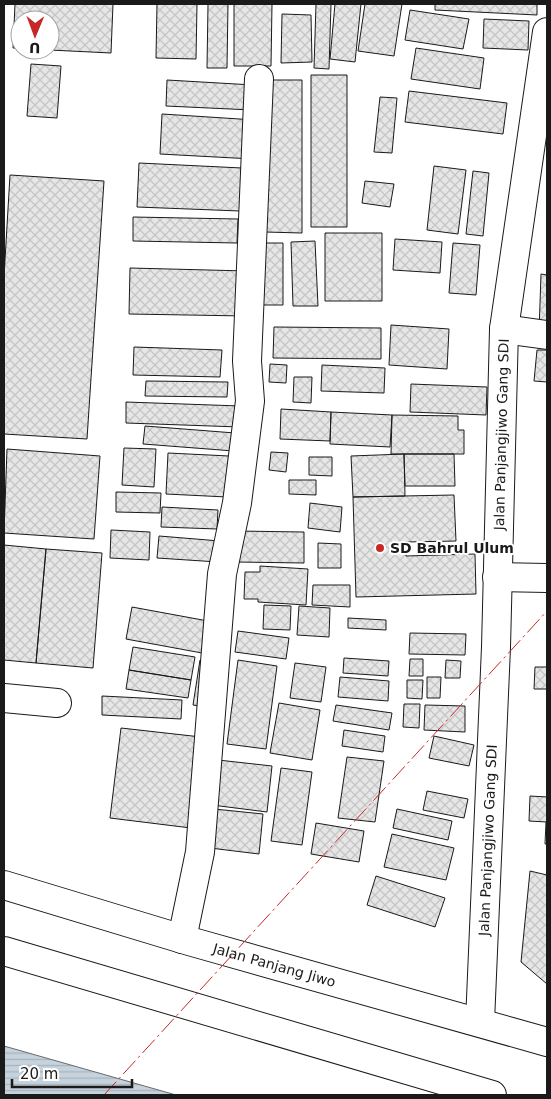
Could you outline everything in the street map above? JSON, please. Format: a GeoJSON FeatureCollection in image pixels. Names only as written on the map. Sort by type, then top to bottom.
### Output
{"type":"FeatureCollection","features":[{"type":"Feature","properties":{"kind":"street","name":"Jalan Panjangjiwo Gang SDI"},"geometry":{"type":"LineString","coordinates":[[480,1022],[491,794],[504,329],[538,175],[547,32]]}},
{"type":"Feature","properties":{"kind":"street"},"geometry":{"type":"LineString","coordinates":[[182,939],[200,852],[222,574],[237,503],[250,401],[246,360],[259,79]]}},
{"type":"Feature","properties":{"kind":"street"},"geometry":{"type":"LineString","coordinates":[[504,329],[547,335]]}},
{"type":"Feature","properties":{"kind":"street"},"geometry":{"type":"LineString","coordinates":[[496,577],[547,578]]}},
{"type":"Feature","properties":{"kind":"street"},"geometry":{"type":"LineString","coordinates":[[4,698],[58,704]]}},
{"type":"Feature","properties":{"kind":"street","name":"Jalan Panjang Jiwo"},"geometry":{"type":"LineString","coordinates":[[4,885],[182,939],[547,1042]]}},
{"type":"Feature","properties":{"kind":"street"},"geometry":{"type":"LineString","coordinates":[[4,951],[492,1095]]}},
{"type":"Feature","properties":{"kind":"shaded area"},"geometry":{"type":"Polygon","coordinates":[[[4,1046],[176,1095],[4,1095],[4,1046]]]}},
{"type":"Feature","properties":{"kind":"building"},"geometry":{"type":"Polygon","coordinates":[[[15,4],[113,4],[111,53],[60,50],[60,10],[15,10],[15,4]]]}},
{"type":"Feature","properties":{"kind":"building"},"geometry":{"type":"Polygon","coordinates":[[[157,4],[197,4],[196,59],[156,58],[157,4]]]}},
{"type":"Feature","properties":{"kind":"building"},"geometry":{"type":"Polygon","coordinates":[[[208,4],[228,4],[227,68],[207,68],[208,4]]]}},
{"type":"Feature","properties":{"kind":"building"},"geometry":{"type":"Polygon","coordinates":[[[234,4],[272,4],[271,66],[234,66],[234,4]]]}},
{"type":"Feature","properties":{"kind":"building"},"geometry":{"type":"Polygon","coordinates":[[[316,4],[331,4],[329,69],[314,68],[316,4]]]}},
{"type":"Feature","properties":{"kind":"building"},"geometry":{"type":"Polygon","coordinates":[[[335,4],[361,4],[355,62],[330,59],[335,4]]]}},
{"type":"Feature","properties":{"kind":"building"},"geometry":{"type":"Polygon","coordinates":[[[365,4],[402,4],[394,56],[358,51],[365,4]]]}},
{"type":"Feature","properties":{"kind":"building"},"geometry":{"type":"Polygon","coordinates":[[[435,4],[537,4],[537,15],[435,10],[435,4]]]}},
{"type":"Feature","properties":{"kind":"building"},"geometry":{"type":"Polygon","coordinates":[[[410,10],[469,19],[463,49],[405,40],[410,10]]]}},
{"type":"Feature","properties":{"kind":"building"},"geometry":{"type":"Polygon","coordinates":[[[282,14],[311,15],[312,62],[281,63],[282,14]]]}},
{"type":"Feature","properties":{"kind":"building"},"geometry":{"type":"Polygon","coordinates":[[[484,19],[529,21],[528,50],[483,48],[484,19]]]}},
{"type":"Feature","properties":{"kind":"building"},"geometry":{"type":"Polygon","coordinates":[[[416,48],[484,58],[480,89],[411,79],[416,48]]]}},
{"type":"Feature","properties":{"kind":"building"},"geometry":{"type":"Polygon","coordinates":[[[31,64],[61,66],[57,118],[27,116],[31,64]]]}},
{"type":"Feature","properties":{"kind":"building"},"geometry":{"type":"Polygon","coordinates":[[[311,75],[347,75],[347,227],[311,227],[311,75]]]}},
{"type":"Feature","properties":{"kind":"building"},"geometry":{"type":"Polygon","coordinates":[[[167,80],[253,85],[252,110],[166,106],[167,80]]]}},
{"type":"Feature","properties":{"kind":"building"},"geometry":{"type":"Polygon","coordinates":[[[265,80],[302,80],[302,233],[265,232],[265,80]]]}},
{"type":"Feature","properties":{"kind":"building"},"geometry":{"type":"Polygon","coordinates":[[[409,91],[507,103],[503,134],[405,122],[409,91]]]}},
{"type":"Feature","properties":{"kind":"building"},"geometry":{"type":"Polygon","coordinates":[[[380,97],[397,98],[392,153],[374,152],[380,97]]]}},
{"type":"Feature","properties":{"kind":"building"},"geometry":{"type":"Polygon","coordinates":[[[162,114],[255,120],[253,159],[160,154],[162,114]]]}},
{"type":"Feature","properties":{"kind":"building"},"geometry":{"type":"Polygon","coordinates":[[[139,163],[242,168],[240,211],[137,207],[139,163]]]}},
{"type":"Feature","properties":{"kind":"building"},"geometry":{"type":"Polygon","coordinates":[[[434,166],[466,170],[458,234],[427,230],[434,166]]]}},
{"type":"Feature","properties":{"kind":"building"},"geometry":{"type":"Polygon","coordinates":[[[473,171],[489,173],[483,236],[466,234],[473,171]]]}},
{"type":"Feature","properties":{"kind":"building"},"geometry":{"type":"Polygon","coordinates":[[[10,175],[104,181],[87,439],[4,434],[4,277],[10,175]]]}},
{"type":"Feature","properties":{"kind":"building"},"geometry":{"type":"Polygon","coordinates":[[[365,181],[394,184],[390,207],[362,203],[365,181]]]}},
{"type":"Feature","properties":{"kind":"building"},"geometry":{"type":"Polygon","coordinates":[[[133,217],[238,219],[237,243],[133,241],[133,217]]]}},
{"type":"Feature","properties":{"kind":"building"},"geometry":{"type":"Polygon","coordinates":[[[325,233],[382,233],[382,301],[325,301],[325,233]]]}},
{"type":"Feature","properties":{"kind":"building"},"geometry":{"type":"Polygon","coordinates":[[[395,239],[442,242],[440,273],[393,270],[395,239]]]}},
{"type":"Feature","properties":{"kind":"building"},"geometry":{"type":"Polygon","coordinates":[[[315,241],[318,306],[293,306],[291,242],[315,241]]]}},
{"type":"Feature","properties":{"kind":"building"},"geometry":{"type":"Polygon","coordinates":[[[256,243],[283,243],[283,305],[256,305],[256,243]]]}},
{"type":"Feature","properties":{"kind":"building"},"geometry":{"type":"Polygon","coordinates":[[[453,243],[480,245],[476,295],[449,293],[453,243]]]}},
{"type":"Feature","properties":{"kind":"building"},"geometry":{"type":"Polygon","coordinates":[[[130,268],[247,271],[246,316],[129,314],[130,268]]]}},
{"type":"Feature","properties":{"kind":"building"},"geometry":{"type":"Polygon","coordinates":[[[541,274],[547,275],[547,333],[539,333],[541,274]]]}},
{"type":"Feature","properties":{"kind":"building"},"geometry":{"type":"Polygon","coordinates":[[[391,325],[449,329],[447,369],[389,365],[391,325]]]}},
{"type":"Feature","properties":{"kind":"building"},"geometry":{"type":"Polygon","coordinates":[[[274,327],[381,328],[381,359],[273,358],[274,327]]]}},
{"type":"Feature","properties":{"kind":"building"},"geometry":{"type":"Polygon","coordinates":[[[134,347],[222,350],[220,377],[133,375],[134,347]]]}},
{"type":"Feature","properties":{"kind":"building"},"geometry":{"type":"Polygon","coordinates":[[[537,350],[547,350],[547,382],[534,381],[537,350]]]}},
{"type":"Feature","properties":{"kind":"building"},"geometry":{"type":"Polygon","coordinates":[[[270,364],[287,365],[286,383],[269,382],[270,364]]]}},
{"type":"Feature","properties":{"kind":"building"},"geometry":{"type":"Polygon","coordinates":[[[322,365],[385,368],[384,393],[321,391],[322,365]]]}},
{"type":"Feature","properties":{"kind":"building"},"geometry":{"type":"Polygon","coordinates":[[[294,377],[312,377],[311,403],[293,402],[294,377]]]}},
{"type":"Feature","properties":{"kind":"building"},"geometry":{"type":"Polygon","coordinates":[[[146,381],[228,382],[227,397],[145,396],[146,381]]]}},
{"type":"Feature","properties":{"kind":"building"},"geometry":{"type":"Polygon","coordinates":[[[411,384],[487,387],[486,415],[410,412],[411,384]]]}},
{"type":"Feature","properties":{"kind":"building"},"geometry":{"type":"Polygon","coordinates":[[[126,402],[240,406],[240,427],[126,423],[126,402]]]}},
{"type":"Feature","properties":{"kind":"building"},"geometry":{"type":"Polygon","coordinates":[[[281,409],[331,412],[330,441],[280,439],[281,409]]]}},
{"type":"Feature","properties":{"kind":"building"},"geometry":{"type":"Polygon","coordinates":[[[331,412],[392,415],[390,447],[330,444],[331,412]]]}},
{"type":"Feature","properties":{"kind":"building"},"geometry":{"type":"Polygon","coordinates":[[[392,415],[458,416],[458,430],[464,430],[464,454],[391,454],[392,415]]]}},
{"type":"Feature","properties":{"kind":"building"},"geometry":{"type":"Polygon","coordinates":[[[145,426],[235,433],[234,451],[143,444],[145,426]]]}},
{"type":"Feature","properties":{"kind":"building"},"geometry":{"type":"Polygon","coordinates":[[[124,448],[156,449],[154,487],[122,485],[124,448]]]}},
{"type":"Feature","properties":{"kind":"building"},"geometry":{"type":"Polygon","coordinates":[[[7,449],[100,456],[94,539],[4,533],[7,449]]]}},
{"type":"Feature","properties":{"kind":"building"},"geometry":{"type":"Polygon","coordinates":[[[271,452],[288,453],[286,472],[269,470],[271,452]]]}},
{"type":"Feature","properties":{"kind":"building"},"geometry":{"type":"Polygon","coordinates":[[[168,453],[229,456],[227,497],[166,494],[168,453]]]}},
{"type":"Feature","properties":{"kind":"building"},"geometry":{"type":"Polygon","coordinates":[[[404,454],[454,454],[455,486],[405,486],[404,454]]]}},
{"type":"Feature","properties":{"kind":"building"},"geometry":{"type":"Polygon","coordinates":[[[404,454],[405,496],[353,497],[351,456],[404,454]]]}},
{"type":"Feature","properties":{"kind":"building"},"geometry":{"type":"Polygon","coordinates":[[[309,457],[332,457],[332,476],[309,475],[309,457]]]}},
{"type":"Feature","properties":{"kind":"building"},"geometry":{"type":"Polygon","coordinates":[[[289,480],[316,480],[316,495],[289,494],[289,480]]]}},
{"type":"Feature","properties":{"kind":"building"},"geometry":{"type":"Polygon","coordinates":[[[116,492],[161,493],[160,513],[116,512],[116,492]]]}},
{"type":"Feature","properties":{"kind":"building","name":"SD Bahrul Ulum"},"geometry":{"type":"Polygon","coordinates":[[[454,495],[456,541],[405,542],[406,556],[475,554],[476,594],[356,597],[353,497],[454,495]]]}},
{"type":"Feature","properties":{"kind":"building"},"geometry":{"type":"Polygon","coordinates":[[[310,503],[342,507],[340,532],[308,528],[310,503]]]}},
{"type":"Feature","properties":{"kind":"building"},"geometry":{"type":"Polygon","coordinates":[[[162,507],[218,510],[217,529],[161,527],[162,507]]]}},
{"type":"Feature","properties":{"kind":"building"},"geometry":{"type":"Polygon","coordinates":[[[111,530],[150,532],[149,560],[110,558],[111,530]]]}},
{"type":"Feature","properties":{"kind":"building"},"geometry":{"type":"Polygon","coordinates":[[[236,531],[304,532],[304,563],[236,562],[236,531]]]}},
{"type":"Feature","properties":{"kind":"building"},"geometry":{"type":"Polygon","coordinates":[[[159,536],[220,541],[218,562],[157,558],[159,536]]]}},
{"type":"Feature","properties":{"kind":"building"},"geometry":{"type":"Polygon","coordinates":[[[318,543],[341,544],[341,568],[318,568],[318,543]]]}},
{"type":"Feature","properties":{"kind":"building"},"geometry":{"type":"Polygon","coordinates":[[[4,545],[46,549],[36,663],[4,660],[4,545]]]}},
{"type":"Feature","properties":{"kind":"building"},"geometry":{"type":"Polygon","coordinates":[[[46,549],[102,553],[93,668],[36,663],[46,549]]]}},
{"type":"Feature","properties":{"kind":"building"},"geometry":{"type":"Polygon","coordinates":[[[260,566],[308,569],[306,605],[258,602],[258,599],[244,599],[245,572],[260,572],[260,566]]]}},
{"type":"Feature","properties":{"kind":"building"},"geometry":{"type":"Polygon","coordinates":[[[313,585],[350,585],[350,607],[312,605],[313,585]]]}},
{"type":"Feature","properties":{"kind":"building"},"geometry":{"type":"Polygon","coordinates":[[[264,605],[291,606],[290,630],[263,629],[264,605]]]}},
{"type":"Feature","properties":{"kind":"building"},"geometry":{"type":"Polygon","coordinates":[[[299,606],[330,608],[329,637],[297,635],[299,606]]]}},
{"type":"Feature","properties":{"kind":"building"},"geometry":{"type":"Polygon","coordinates":[[[132,607],[208,621],[202,653],[126,639],[132,607]]]}},
{"type":"Feature","properties":{"kind":"building"},"geometry":{"type":"Polygon","coordinates":[[[348,618],[386,620],[386,630],[348,628],[348,618]]]}},
{"type":"Feature","properties":{"kind":"building"},"geometry":{"type":"Polygon","coordinates":[[[238,631],[289,638],[286,659],[235,652],[238,631]]]}},
{"type":"Feature","properties":{"kind":"building"},"geometry":{"type":"Polygon","coordinates":[[[410,633],[466,634],[465,655],[409,654],[410,633]]]}},
{"type":"Feature","properties":{"kind":"building"},"geometry":{"type":"Polygon","coordinates":[[[133,647],[195,657],[191,680],[129,670],[133,647]]]}},
{"type":"Feature","properties":{"kind":"building"},"geometry":{"type":"Polygon","coordinates":[[[344,658],[389,661],[388,676],[343,673],[344,658]]]}},
{"type":"Feature","properties":{"kind":"building"},"geometry":{"type":"Polygon","coordinates":[[[410,659],[423,659],[423,676],[409,676],[410,659]]]}},
{"type":"Feature","properties":{"kind":"building"},"geometry":{"type":"Polygon","coordinates":[[[200,660],[212,662],[205,707],[193,705],[200,660]]]}},
{"type":"Feature","properties":{"kind":"building"},"geometry":{"type":"Polygon","coordinates":[[[238,660],[277,666],[266,749],[227,744],[238,660]]]}},
{"type":"Feature","properties":{"kind":"building"},"geometry":{"type":"Polygon","coordinates":[[[446,660],[461,661],[460,678],[445,678],[446,660]]]}},
{"type":"Feature","properties":{"kind":"building"},"geometry":{"type":"Polygon","coordinates":[[[295,663],[326,667],[321,702],[290,698],[295,663]]]}},
{"type":"Feature","properties":{"kind":"building"},"geometry":{"type":"Polygon","coordinates":[[[535,667],[547,667],[547,689],[534,689],[535,667]]]}},
{"type":"Feature","properties":{"kind":"building"},"geometry":{"type":"Polygon","coordinates":[[[129,670],[191,680],[188,698],[126,689],[129,670]]]}},
{"type":"Feature","properties":{"kind":"building"},"geometry":{"type":"Polygon","coordinates":[[[340,677],[389,681],[388,701],[338,697],[340,677]]]}},
{"type":"Feature","properties":{"kind":"building"},"geometry":{"type":"Polygon","coordinates":[[[427,677],[441,677],[440,698],[427,698],[427,677]]]}},
{"type":"Feature","properties":{"kind":"building"},"geometry":{"type":"Polygon","coordinates":[[[407,680],[423,680],[422,699],[407,698],[407,680]]]}},
{"type":"Feature","properties":{"kind":"building"},"geometry":{"type":"Polygon","coordinates":[[[102,696],[182,700],[181,719],[102,715],[102,696]]]}},
{"type":"Feature","properties":{"kind":"building"},"geometry":{"type":"Polygon","coordinates":[[[279,703],[320,710],[312,760],[270,753],[279,703]]]}},
{"type":"Feature","properties":{"kind":"building"},"geometry":{"type":"Polygon","coordinates":[[[404,704],[420,704],[419,728],[403,727],[404,704]]]}},
{"type":"Feature","properties":{"kind":"building"},"geometry":{"type":"Polygon","coordinates":[[[336,705],[392,713],[389,730],[333,721],[336,705]]]}},
{"type":"Feature","properties":{"kind":"building"},"geometry":{"type":"Polygon","coordinates":[[[425,705],[465,706],[465,732],[424,730],[425,705]]]}},
{"type":"Feature","properties":{"kind":"building"},"geometry":{"type":"Polygon","coordinates":[[[121,728],[201,737],[191,828],[110,818],[121,728]]]}},
{"type":"Feature","properties":{"kind":"building"},"geometry":{"type":"Polygon","coordinates":[[[344,730],[385,736],[383,752],[342,746],[344,730]]]}},
{"type":"Feature","properties":{"kind":"building"},"geometry":{"type":"Polygon","coordinates":[[[434,736],[474,745],[469,766],[429,758],[434,736]]]}},
{"type":"Feature","properties":{"kind":"building"},"geometry":{"type":"Polygon","coordinates":[[[347,757],[384,761],[375,822],[338,818],[347,757]]]}},
{"type":"Feature","properties":{"kind":"building"},"geometry":{"type":"Polygon","coordinates":[[[218,760],[272,766],[267,812],[212,805],[218,760]]]}},
{"type":"Feature","properties":{"kind":"building"},"geometry":{"type":"Polygon","coordinates":[[[281,768],[312,772],[302,845],[271,841],[281,768]]]}},
{"type":"Feature","properties":{"kind":"building"},"geometry":{"type":"Polygon","coordinates":[[[427,791],[468,799],[464,818],[423,810],[427,791]]]}},
{"type":"Feature","properties":{"kind":"building"},"geometry":{"type":"Polygon","coordinates":[[[530,796],[547,797],[547,822],[529,821],[530,796]]]}},
{"type":"Feature","properties":{"kind":"building"},"geometry":{"type":"Polygon","coordinates":[[[214,809],[263,814],[259,854],[210,848],[214,809]]]}},
{"type":"Feature","properties":{"kind":"building"},"geometry":{"type":"Polygon","coordinates":[[[397,809],[452,821],[448,840],[393,828],[397,809]]]}},
{"type":"Feature","properties":{"kind":"building"},"geometry":{"type":"Polygon","coordinates":[[[546,822],[547,844],[545,844],[546,822]]]}},
{"type":"Feature","properties":{"kind":"building"},"geometry":{"type":"Polygon","coordinates":[[[316,823],[364,831],[359,862],[311,854],[316,823]]]}},
{"type":"Feature","properties":{"kind":"building"},"geometry":{"type":"Polygon","coordinates":[[[392,834],[454,848],[446,880],[384,867],[392,834]]]}},
{"type":"Feature","properties":{"kind":"building"},"geometry":{"type":"Polygon","coordinates":[[[530,871],[547,875],[547,984],[521,962],[530,871]]]}},
{"type":"Feature","properties":{"kind":"building"},"geometry":{"type":"Polygon","coordinates":[[[376,876],[445,898],[435,927],[367,905],[376,876]]]}},
{"type":"Feature","properties":{"kind":"power"},"geometry":{"type":"LineString","coordinates":[[104,1095],[547,611]]}},
{"type":"Feature","properties":{"kind":"place","name":"SD Bahrul Ulum"},"geometry":{"type":"Point","coordinates":[380,548]}}]}
